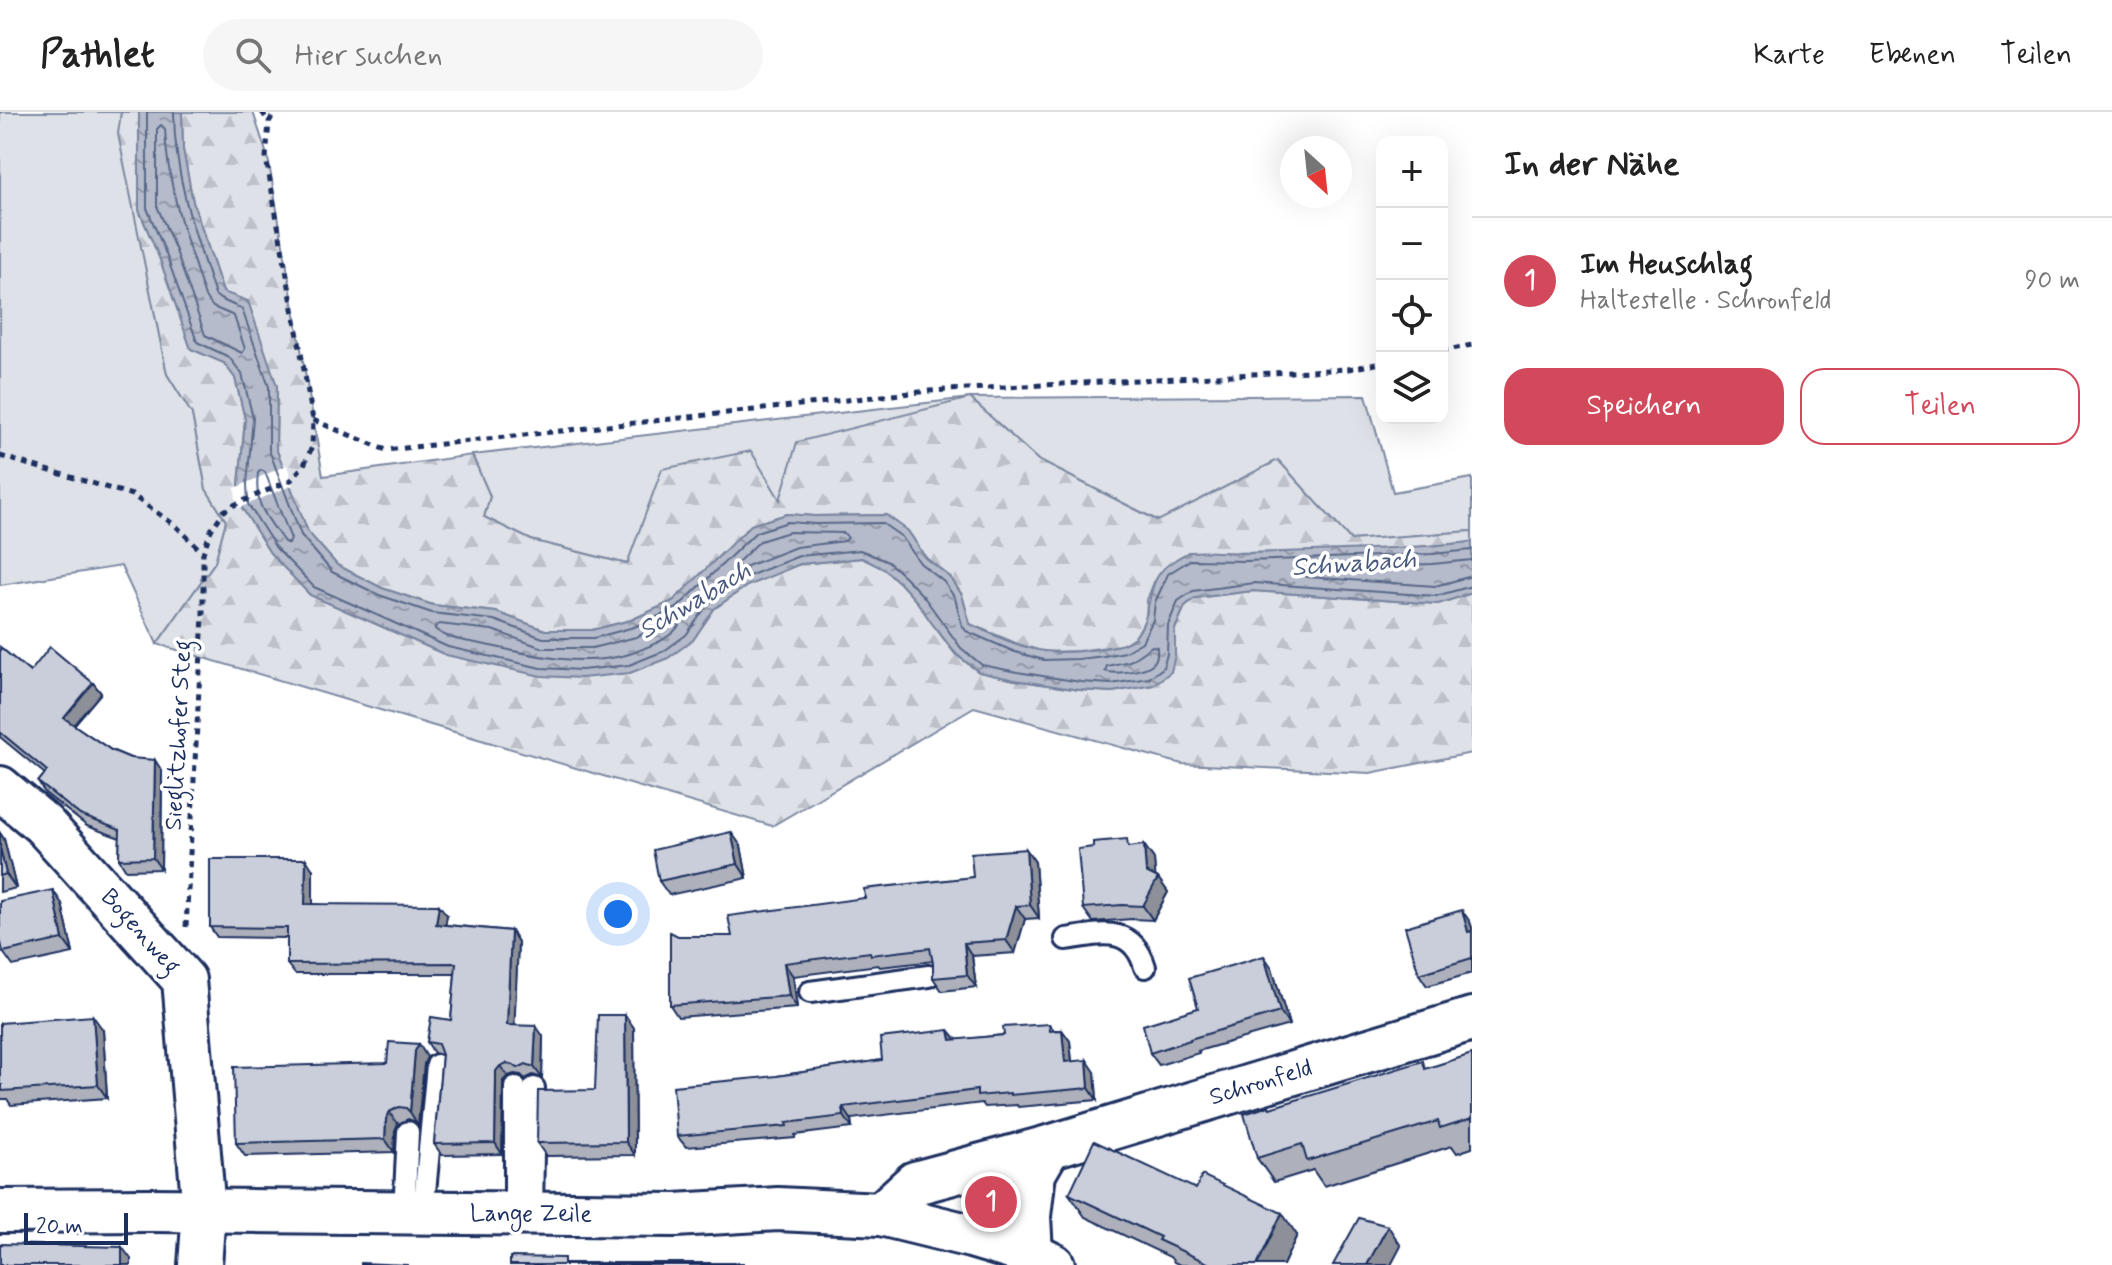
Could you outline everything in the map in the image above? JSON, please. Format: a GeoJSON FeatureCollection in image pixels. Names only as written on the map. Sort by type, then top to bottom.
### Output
{"type":"FeatureCollection","features":[{"type":"Feature","properties":{"kind":"street","name":"Bogenweg"},"geometry":{"type":"LineString","coordinates":[[0,788],[43,824],[184,980],[204,1211],[200,1265]]}},
{"type":"Feature","properties":{"kind":"street","name":"Schronfeld"},"geometry":{"type":"LineString","coordinates":[[881,1214],[915,1183],[1049,1147],[1472,1019]]}},
{"type":"Feature","properties":{"kind":"street"},"geometry":{"type":"LineString","coordinates":[[1042,1259],[1029,1216],[1034,1173],[1049,1147]]}},
{"type":"Feature","properties":{"kind":"street","name":"Lange Zeile"},"geometry":{"type":"LineString","coordinates":[[0,1211],[675,1215],[778,1209],[881,1214],[971,1236],[1042,1259]]}},
{"type":"Feature","properties":{"kind":"lane"},"geometry":{"type":"LineString","coordinates":[[1066,939],[1104,934],[1127,939],[1140,951],[1145,967]]}},
{"type":"Feature","properties":{"kind":"lane"},"geometry":{"type":"LineString","coordinates":[[810,992],[929,976]]}},
{"type":"Feature","properties":{"kind":"lane"},"geometry":{"type":"LineString","coordinates":[[414,1213],[437,1065]]}},
{"type":"Feature","properties":{"kind":"lane"},"geometry":{"type":"LineString","coordinates":[[524,1087],[524,1214]]}},
{"type":"Feature","properties":{"kind":"lane"},"geometry":{"type":"LineString","coordinates":[[408,1132],[414,1213]]}},
{"type":"Feature","properties":{"kind":"path"},"geometry":{"type":"LineString","coordinates":[[262,112],[269,122]]}},
{"type":"Feature","properties":{"kind":"path"},"geometry":{"type":"LineString","coordinates":[[275,112],[269,122],[266,158],[313,420],[386,450],[929,391],[1348,369],[1376,364]]}},
{"type":"Feature","properties":{"kind":"path"},"geometry":{"type":"LineString","coordinates":[[1448,350],[1472,345]]}},
{"type":"Feature","properties":{"kind":"path","name":"Sieglitzhofer Steg"},"geometry":{"type":"LineString","coordinates":[[184,980],[203,615],[203,553],[211,530],[224,511],[291,480],[304,465],[312,447],[313,420]]}},
{"type":"Feature","properties":{"kind":"path"},"geometry":{"type":"LineString","coordinates":[[0,456],[132,495],[176,526],[203,553]]}},
{"type":"Feature","properties":{"kind":"green space"},"geometry":{"type":"Polygon","coordinates":[[[0,112],[121,112],[119,134],[167,374],[192,414],[206,489],[226,521],[215,562],[157,644],[121,566],[0,585],[0,112]]]}},
{"type":"Feature","properties":{"kind":"green space"},"geometry":{"type":"Polygon","coordinates":[[[121,112],[139,112],[139,210],[191,349],[224,363],[235,378],[245,419],[239,485],[241,506],[270,553],[310,595],[446,655],[693,640],[714,609],[747,585],[800,564],[862,558],[884,569],[900,583],[955,654],[979,672],[1080,690],[1112,692],[1153,685],[1175,655],[1175,629],[1185,606],[1195,598],[1253,591],[1438,604],[1472,593],[1472,753],[1370,773],[1182,764],[974,707],[772,826],[157,644],[215,562],[226,521],[206,489],[192,414],[167,374],[118,134],[121,112]]]}},
{"type":"Feature","properties":{"kind":"green space"},"geometry":{"type":"Polygon","coordinates":[[[182,112],[253,112],[268,158],[323,476],[472,455],[490,496],[484,517],[531,540],[627,564],[662,469],[751,451],[780,500],[797,442],[970,398],[1038,460],[1158,521],[1278,460],[1351,540],[1472,531],[1472,542],[1330,552],[1188,552],[1154,582],[1147,600],[1146,618],[1136,636],[1122,645],[1078,651],[1045,652],[970,624],[962,595],[950,577],[926,558],[908,531],[886,515],[787,514],[752,525],[673,601],[631,620],[592,630],[545,630],[496,612],[433,605],[382,588],[337,565],[308,532],[276,448],[277,386],[223,292],[193,202],[183,150],[182,112]]]}},
{"type":"Feature","properties":{"kind":"green space"},"geometry":{"type":"Polygon","coordinates":[[[1366,395],[1393,492],[1472,478],[1472,531],[1351,540],[1278,460],[1159,521],[1038,460],[970,398],[1366,395]]]}},
{"type":"Feature","properties":{"kind":"green space"},"geometry":{"type":"Polygon","coordinates":[[[970,398],[780,501],[627,564],[531,540],[484,517],[490,496],[472,455],[970,398]]]}},
{"type":"Feature","properties":{"kind":"water","name":"Schwabach"},"geometry":{"type":"Polygon","coordinates":[[[139,112],[182,112],[183,150],[193,202],[223,292],[248,301],[277,386],[276,448],[308,532],[337,565],[382,588],[433,605],[496,612],[545,630],[592,630],[631,620],[673,601],[751,525],[787,514],[886,515],[908,531],[926,558],[950,577],[962,595],[970,624],[1016,644],[1052,652],[1098,649],[1132,640],[1143,623],[1158,575],[1175,560],[1191,552],[1362,549],[1472,542],[1472,593],[1438,604],[1253,591],[1195,598],[1185,606],[1175,629],[1175,655],[1171,672],[1153,685],[1112,692],[1080,690],[979,672],[956,654],[900,583],[884,569],[862,558],[800,564],[747,586],[714,609],[693,640],[668,658],[630,673],[582,678],[541,676],[446,655],[310,595],[270,553],[241,506],[239,485],[245,419],[235,378],[224,363],[191,349],[139,210],[139,112]]]}},
{"type":"Feature","properties":{"kind":"pier"},"geometry":{"type":"Polygon","coordinates":[[[287,465],[293,485],[239,508],[235,488],[287,465]]]}},
{"type":"Feature","properties":{"kind":"building"},"geometry":{"type":"Polygon","coordinates":[[[0,647],[30,672],[50,647],[93,683],[64,718],[111,750],[130,758],[155,760],[153,858],[119,859],[120,830],[80,815],[38,782],[47,771],[0,732],[0,647]]]}},
{"type":"Feature","properties":{"kind":"building"},"geometry":{"type":"Polygon","coordinates":[[[731,832],[738,864],[659,881],[653,850],[731,832]]]}},
{"type":"Feature","properties":{"kind":"building"},"geometry":{"type":"Polygon","coordinates":[[[1127,839],[1128,847],[1144,845],[1146,872],[1158,878],[1143,906],[1083,908],[1078,849],[1093,847],[1093,842],[1127,839]]]}},
{"type":"Feature","properties":{"kind":"building"},"geometry":{"type":"Polygon","coordinates":[[[0,848],[6,874],[0,876],[0,848]]]}},
{"type":"Feature","properties":{"kind":"building"},"geometry":{"type":"Polygon","coordinates":[[[1026,849],[1030,905],[1016,906],[1006,940],[964,943],[967,975],[933,978],[930,948],[871,955],[870,952],[784,963],[789,996],[670,1005],[670,932],[678,936],[732,936],[728,916],[865,898],[864,889],[973,877],[971,853],[1026,849]]]}},
{"type":"Feature","properties":{"kind":"building"},"geometry":{"type":"Polygon","coordinates":[[[210,859],[306,859],[305,904],[439,905],[436,924],[511,931],[507,1025],[536,1026],[534,1067],[526,1064],[518,1068],[507,1063],[496,1071],[495,1143],[434,1144],[442,1055],[438,1044],[427,1042],[431,1017],[451,1020],[456,963],[287,964],[287,928],[210,927],[210,859]]]}},
{"type":"Feature","properties":{"kind":"building"},"geometry":{"type":"Polygon","coordinates":[[[53,890],[63,939],[3,952],[0,901],[53,890]]]}},
{"type":"Feature","properties":{"kind":"building"},"geometry":{"type":"Polygon","coordinates":[[[1462,910],[1468,932],[1472,931],[1472,958],[1419,974],[1405,927],[1462,910]]]}},
{"type":"Feature","properties":{"kind":"building"},"geometry":{"type":"Polygon","coordinates":[[[1264,956],[1280,1012],[1150,1053],[1143,1025],[1198,1008],[1189,978],[1264,956]]]}},
{"type":"Feature","properties":{"kind":"building"},"geometry":{"type":"Polygon","coordinates":[[[598,1015],[625,1015],[626,1142],[537,1143],[538,1091],[595,1090],[598,1015]]]}},
{"type":"Feature","properties":{"kind":"building"},"geometry":{"type":"Polygon","coordinates":[[[93,1016],[98,1085],[2,1091],[0,1023],[93,1016]]]}},
{"type":"Feature","properties":{"kind":"building"},"geometry":{"type":"Polygon","coordinates":[[[1049,1024],[1050,1031],[1062,1030],[1065,1062],[1087,1060],[1089,1088],[977,1096],[977,1090],[843,1107],[844,1116],[786,1123],[787,1126],[677,1136],[673,1086],[777,1076],[882,1060],[880,1038],[949,1030],[951,1040],[1004,1035],[1003,1027],[1049,1024]]]}},
{"type":"Feature","properties":{"kind":"building"},"geometry":{"type":"Polygon","coordinates":[[[389,1042],[419,1044],[415,1051],[410,1112],[399,1107],[389,1112],[385,1139],[236,1143],[234,1067],[387,1063],[389,1042]]]}},
{"type":"Feature","properties":{"kind":"building"},"geometry":{"type":"Polygon","coordinates":[[[1472,1054],[1472,1118],[1440,1128],[1438,1121],[1307,1161],[1302,1144],[1257,1158],[1244,1114],[1423,1061],[1425,1069],[1472,1054]]]}},
{"type":"Feature","properties":{"kind":"building"},"geometry":{"type":"Polygon","coordinates":[[[1094,1141],[1196,1189],[1202,1175],[1282,1213],[1257,1265],[1212,1265],[1069,1194],[1094,1141]]]}},
{"type":"Feature","properties":{"kind":"building"},"geometry":{"type":"Polygon","coordinates":[[[1359,1218],[1388,1226],[1367,1265],[1333,1265],[1359,1218]]]}},
{"type":"Feature","properties":{"kind":"building"},"geometry":{"type":"Polygon","coordinates":[[[0,1244],[122,1247],[122,1265],[0,1265],[0,1244]]]}},
{"type":"Feature","properties":{"kind":"building"},"geometry":{"type":"Polygon","coordinates":[[[510,1257],[564,1258],[564,1263],[743,1265],[510,1265],[510,1257]]]}},
{"type":"Feature","properties":{"kind":"building"},"geometry":{"type":"Polygon","coordinates":[[[361,1263],[408,1265],[361,1265],[361,1263]]]}},
{"type":"Feature","properties":{"kind":"place","name":"Im Heuschlag"},"geometry":{"type":"Point","coordinates":[991,1202]}}]}
